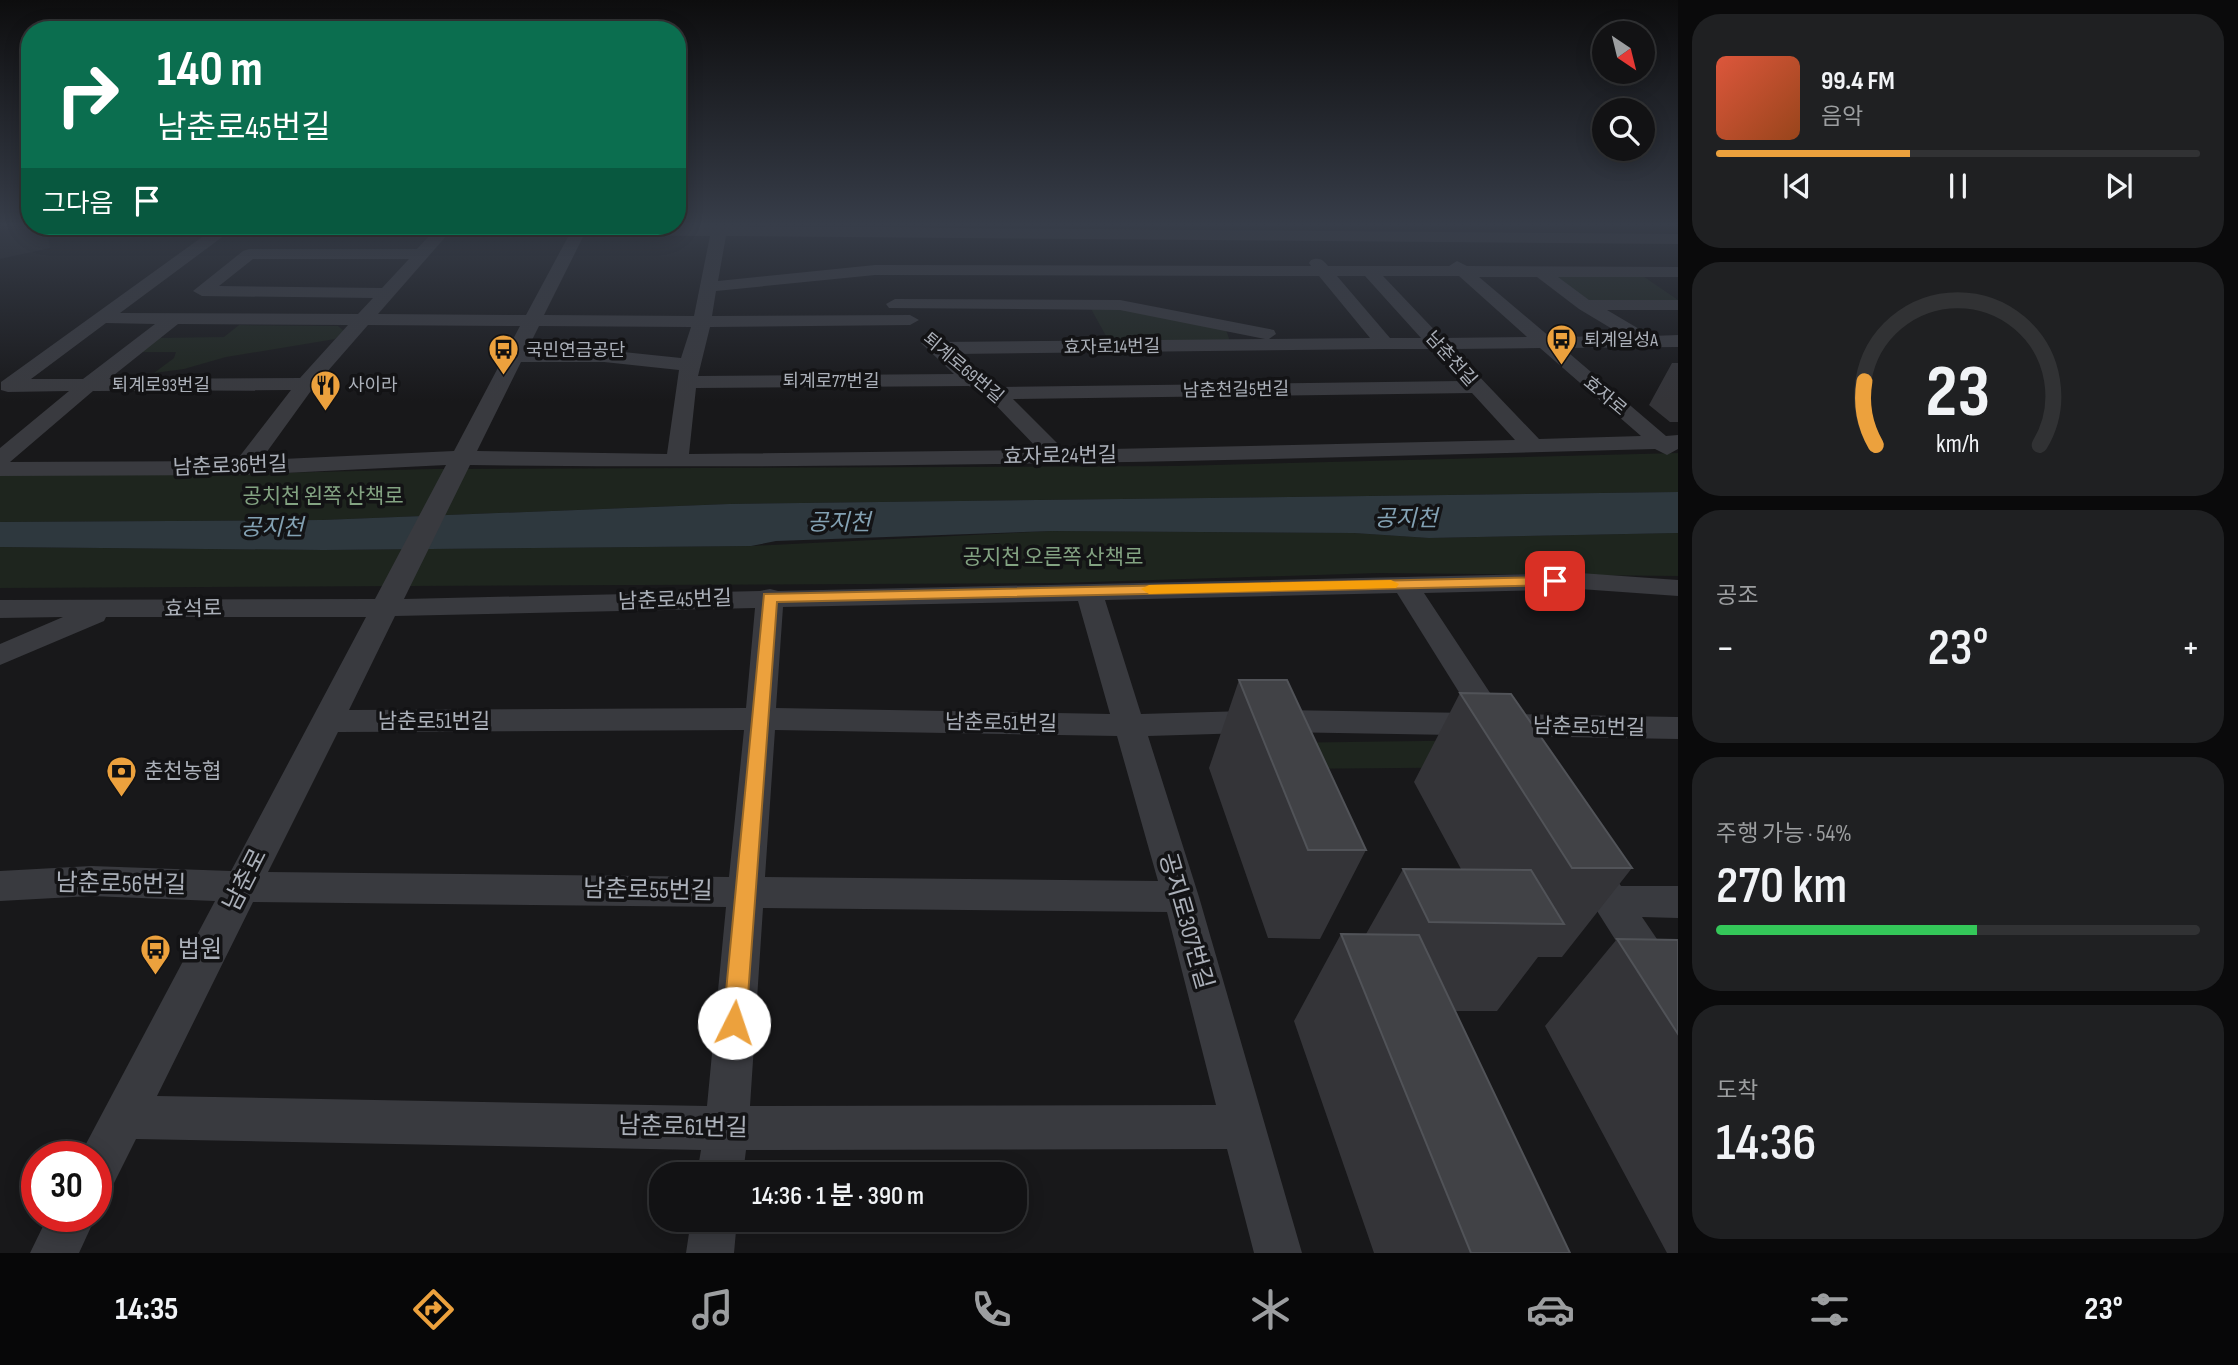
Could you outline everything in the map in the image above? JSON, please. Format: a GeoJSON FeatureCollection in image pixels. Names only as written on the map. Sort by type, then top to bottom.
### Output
{"type":"FeatureCollection","features":[{"type":"Feature","properties":{"kind":"street"},"geometry":{"type":"LineString","coordinates":[[5,388],[147,284]]}},
{"type":"Feature","properties":{"kind":"street"},"geometry":{"type":"LineString","coordinates":[[210,284],[202,291],[390,293]]}},
{"type":"Feature","properties":{"kind":"street"},"geometry":{"type":"LineString","coordinates":[[243,468],[306,384],[397,284]]}},
{"type":"Feature","properties":{"kind":"street"},"geometry":{"type":"LineString","coordinates":[[457,463],[552,284]]}},
{"type":"Feature","properties":{"kind":"street"},"geometry":{"type":"LineString","coordinates":[[677,461],[689,373],[708,287],[733,284]]}},
{"type":"Feature","properties":{"kind":"street","name":"퇴계로69번길"},"geometry":{"type":"LineString","coordinates":[[884,284],[895,304],[935,348],[973,380],[995,393],[1058,456]]}},
{"type":"Feature","properties":{"kind":"street"},"geometry":{"type":"LineString","coordinates":[[1111,284],[1119,304]]}},
{"type":"Feature","properties":{"kind":"street"},"geometry":{"type":"LineString","coordinates":[[1335,284],[1385,344]]}},
{"type":"Feature","properties":{"kind":"street","name":"남춘천길"},"geometry":{"type":"LineString","coordinates":[[1382,284],[1532,445]]}},
{"type":"Feature","properties":{"kind":"street","name":"효자로"},"geometry":{"type":"LineString","coordinates":[[1477,284],[1545,345],[1673,449]]}},
{"type":"Feature","properties":{"kind":"street"},"geometry":{"type":"LineString","coordinates":[[1557,284],[1585,305],[1650,343]]}},
{"type":"Feature","properties":{"kind":"street","name":"효자로14번길"},"geometry":{"type":"LineString","coordinates":[[895,304],[1119,304],[1266,333],[1289,345]]}},
{"type":"Feature","properties":{"kind":"street"},"geometry":{"type":"LineString","coordinates":[[1585,305],[1678,305]]}},
{"type":"Feature","properties":{"kind":"street"},"geometry":{"type":"LineString","coordinates":[[102,318],[702,322],[910,320]]}},
{"type":"Feature","properties":{"kind":"street"},"geometry":{"type":"LineString","coordinates":[[5,388],[88,385],[174,318]]}},
{"type":"Feature","properties":{"kind":"street","name":"효자로14번길"},"geometry":{"type":"LineString","coordinates":[[935,348],[1436,343],[1545,345],[1678,341]]}},
{"type":"Feature","properties":{"kind":"street"},"geometry":{"type":"LineString","coordinates":[[1228,346],[1256,389]]}},
{"type":"Feature","properties":{"kind":"street","name":"퇴계로77번길"},"geometry":{"type":"LineString","coordinates":[[516,356],[604,356],[689,373],[973,380]]}},
{"type":"Feature","properties":{"kind":"street","name":"퇴계로93번길"},"geometry":{"type":"LineString","coordinates":[[0,459],[88,385],[306,384]]}},
{"type":"Feature","properties":{"kind":"street","name":"남춘천길5번길"},"geometry":{"type":"LineString","coordinates":[[995,393],[1476,387]]}},
{"type":"Feature","properties":{"kind":"street","name":"효자로24번길"},"geometry":{"type":"LineString","coordinates":[[457,463],[1058,456],[1532,445],[1673,449]]}},
{"type":"Feature","properties":{"kind":"street","name":"남춘로36번길"},"geometry":{"type":"LineString","coordinates":[[0,469],[243,468],[327,462],[457,463]]}},
{"type":"Feature","properties":{"kind":"street","name":"남춘로"},"geometry":{"type":"LineString","coordinates":[[112,1141],[325,721],[391,598],[457,463]]}},
{"type":"Feature","properties":{"kind":"street","name":"남춘로45번길"},"geometry":{"type":"LineString","coordinates":[[391,598],[770,597],[1580,581],[1678,588]]}},
{"type":"Feature","properties":{"kind":"street"},"geometry":{"type":"LineString","coordinates":[[1405,584],[1518,759]]}},
{"type":"Feature","properties":{"kind":"street","name":"공지로307번길"},"geometry":{"type":"LineString","coordinates":[[1089,591],[1181,897],[1278,1253]]}},
{"type":"Feature","properties":{"kind":"street"},"geometry":{"type":"LineString","coordinates":[[722,1162],[727,1128],[744,891],[770,597]]}},
{"type":"Feature","properties":{"kind":"street","name":"효석로"},"geometry":{"type":"LineString","coordinates":[[0,609],[107,610],[391,598]]}},
{"type":"Feature","properties":{"kind":"street"},"geometry":{"type":"LineString","coordinates":[[0,655],[107,610]]}},
{"type":"Feature","properties":{"kind":"street","name":"남춘로51번길"},"geometry":{"type":"LineString","coordinates":[[325,721],[761,719],[1130,725],[1280,721],[1678,728]]}},
{"type":"Feature","properties":{"kind":"street"},"geometry":{"type":"LineString","coordinates":[[1569,836],[1678,1004]]}},
{"type":"Feature","properties":{"kind":"street","name":"남춘로56번길"},"geometry":{"type":"LineString","coordinates":[[0,886],[92,881],[242,887]]}},
{"type":"Feature","properties":{"kind":"street","name":"남춘로55번길"},"geometry":{"type":"LineString","coordinates":[[242,887],[1181,897]]}},
{"type":"Feature","properties":{"kind":"street"},"geometry":{"type":"LineString","coordinates":[[1612,901],[1678,902]]}},
{"type":"Feature","properties":{"kind":"street","name":"남춘로61번길"},"geometry":{"type":"LineString","coordinates":[[124,1117],[727,1128],[1242,1127]]}},
{"type":"Feature","properties":{"kind":"street"},"geometry":{"type":"LineString","coordinates":[[54,1253],[65,1232]]}},
{"type":"Feature","properties":{"kind":"street"},"geometry":{"type":"LineString","coordinates":[[710,1253],[713,1232]]}},
{"type":"Feature","properties":{"kind":"green space"},"geometry":{"type":"Polygon","coordinates":[[[1558,284],[1655,284],[1678,300],[1678,305],[1585,305],[1558,284]]]}},
{"type":"Feature","properties":{"kind":"green space"},"geometry":{"type":"Polygon","coordinates":[[[1115,306],[1226,330],[1231,344],[1111,345],[1090,307],[1115,306]]]}},
{"type":"Feature","properties":{"kind":"green space"},"geometry":{"type":"Polygon","coordinates":[[[239,325],[338,326],[344,331],[335,339],[226,357],[184,369],[154,373],[174,358],[176,352],[140,352],[156,338],[224,337],[239,325]]]}},
{"type":"Feature","properties":{"kind":"green space","name":"공치천 왼쪽 산책로"},"geometry":{"type":"Polygon","coordinates":[[[1678,453],[1678,492],[729,504],[322,520],[0,522],[0,475],[433,469],[1176,466],[1678,453]]]}},
{"type":"Feature","properties":{"kind":"green space","name":"공지천 오른쪽 산책로"},"geometry":{"type":"Polygon","coordinates":[[[1052,531],[1354,533],[1429,538],[1678,533],[1678,576],[1378,573],[1060,583],[0,588],[0,547],[323,550],[751,546],[1052,531]]]}},
{"type":"Feature","properties":{"kind":"green space"},"geometry":{"type":"Polygon","coordinates":[[[1497,740],[1516,767],[1285,769],[1274,743],[1497,740]]]}},
{"type":"Feature","properties":{"kind":"water","name":"공지천"},"geometry":{"type":"Polygon","coordinates":[[[1678,492],[1678,533],[1429,538],[1354,533],[1052,531],[776,541],[751,546],[323,550],[0,547],[0,522],[322,520],[729,504],[1678,492]]]}},
{"type":"Feature","properties":{"kind":"building"},"geometry":{"type":"Polygon","coordinates":[[[1239,680],[1287,680],[1366,850],[1308,850],[1239,680]]]}},
{"type":"Feature","properties":{"kind":"building"},"geometry":{"type":"Polygon","coordinates":[[[1460,693],[1511,694],[1632,868],[1572,868],[1460,693]]]}},
{"type":"Feature","properties":{"kind":"building"},"geometry":{"type":"Polygon","coordinates":[[[1403,869],[1531,870],[1564,924],[1429,922],[1403,869]]]}},
{"type":"Feature","properties":{"kind":"building"},"geometry":{"type":"Polygon","coordinates":[[[1341,934],[1419,935],[1570,1253],[1471,1253],[1341,934]]]}},
{"type":"Feature","properties":{"kind":"building"},"geometry":{"type":"Polygon","coordinates":[[[1617,939],[1678,940],[1678,1034],[1617,939]]]}},
{"type":"Feature","properties":{"kind":"slow traffic"},"geometry":{"type":"LineString","coordinates":[[1149,589],[1391,584]]}},
{"type":"Feature","properties":{"kind":"place","name":"퇴계일성A"},"geometry":{"type":"Point","coordinates":[1561,367]}},
{"type":"Feature","properties":{"kind":"place","name":"국민연금공단"},"geometry":{"type":"Point","coordinates":[503,377]}},
{"type":"Feature","properties":{"kind":"place","name":"사이라"},"geometry":{"type":"Point","coordinates":[325,412]}},
{"type":"Feature","properties":{"kind":"place","name":"춘천농협"},"geometry":{"type":"Point","coordinates":[121,798]}},
{"type":"Feature","properties":{"kind":"place","name":"법원"},"geometry":{"type":"Point","coordinates":[155,976]}},
{"type":"Feature","properties":{"kind":"route"},"geometry":{"type":"LineString","coordinates":[[734,1023],[770,597],[1555,581]]}}]}
